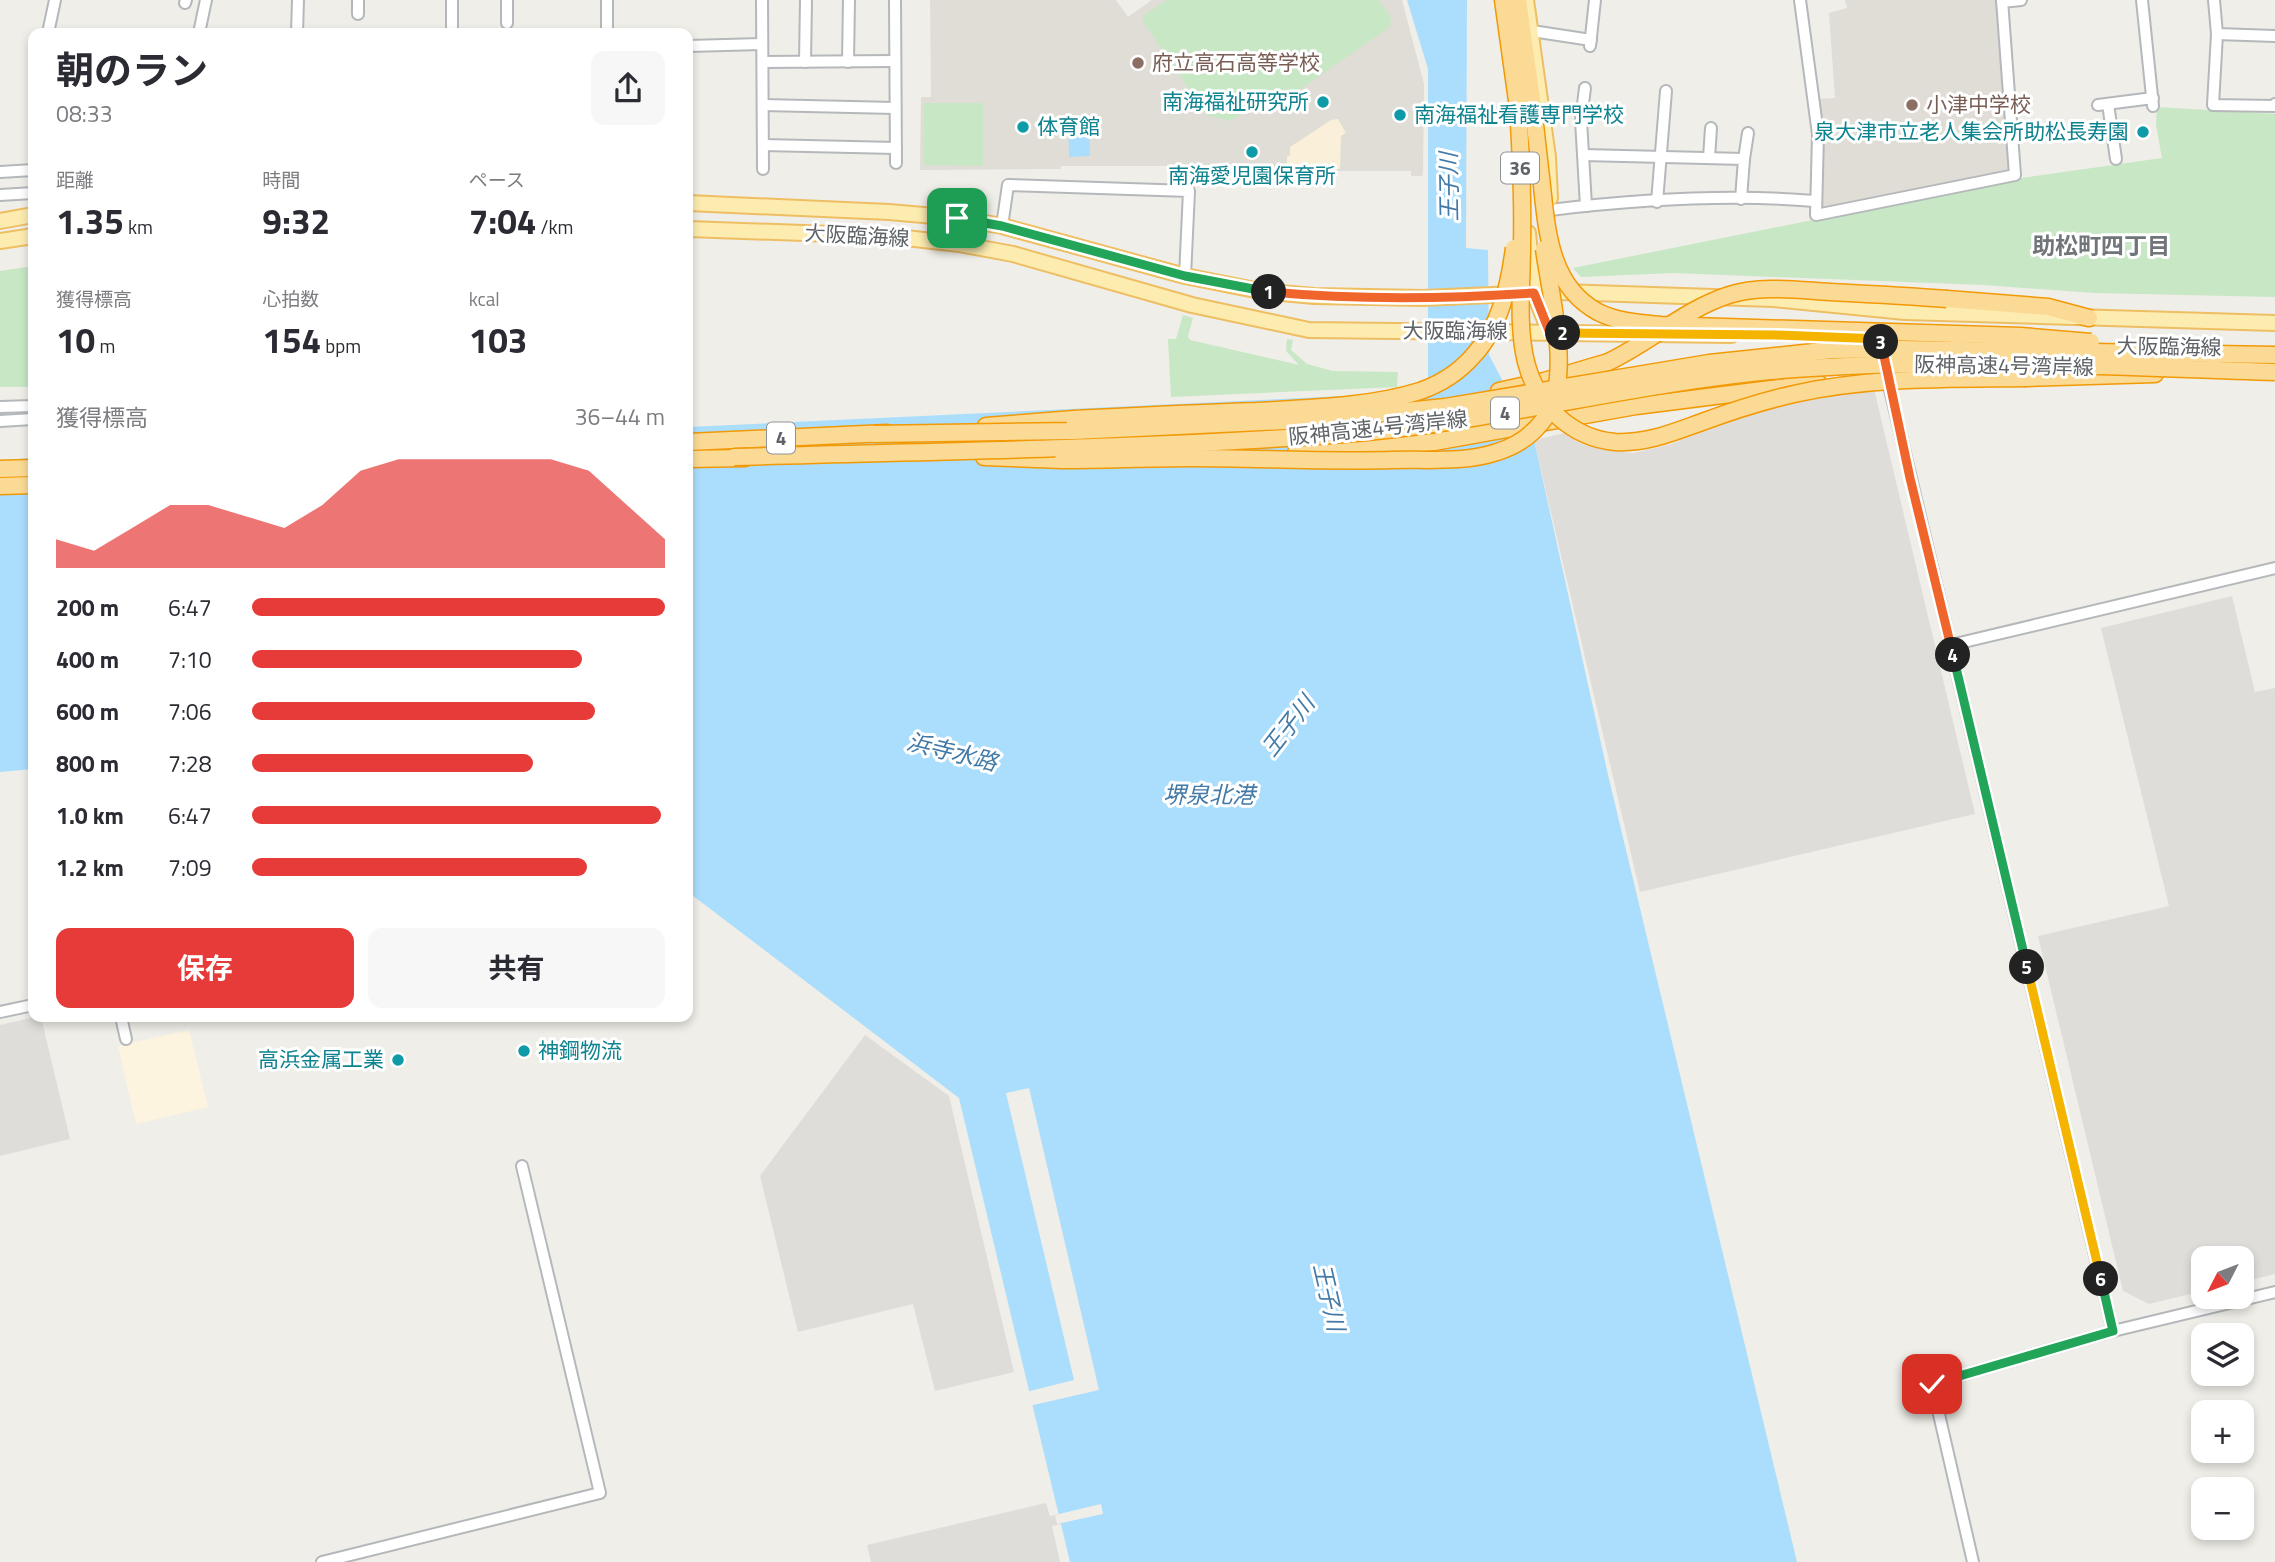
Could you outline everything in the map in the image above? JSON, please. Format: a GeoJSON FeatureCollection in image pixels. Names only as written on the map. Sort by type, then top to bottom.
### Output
{"type":"FeatureCollection","features":[{"type":"Feature","properties":{"kind":"highway"},"geometry":{"type":"LineString","coordinates":[[1503,0],[1526,107],[1552,254],[1562,276],[1577,296],[1587,305],[1612,317],[1661,325],[2021,336],[2169,349],[2275,352]]}},
{"type":"Feature","properties":{"kind":"highway"},"geometry":{"type":"LineString","coordinates":[[1191,458],[1350,461],[1482,456],[1519,442],[1540,425],[1548,414],[1557,392],[1560,368],[1526,107],[1518,0]]}},
{"type":"Feature","properties":{"kind":"highway"},"geometry":{"type":"LineString","coordinates":[[1526,107],[1522,172],[1522,328],[1527,364],[1532,380],[1545,403],[1568,425],[1589,436],[1613,442],[1645,440],[1793,394],[1883,380],[2080,378],[2235,371]]}},
{"type":"Feature","properties":{"kind":"highway"},"geometry":{"type":"LineString","coordinates":[[874,434],[1074,419],[1279,410],[1350,404],[1405,395],[1436,384],[1463,366],[1483,344],[1503,300],[1516,239],[1526,107]]}},
{"type":"Feature","properties":{"kind":"highway"},"geometry":{"type":"LineString","coordinates":[[1387,414],[1544,381],[1608,362],[1644,343],[1694,310],[1729,295],[1747,291],[1784,289],[1947,299],[2048,307],[2089,318]]}},
{"type":"Feature","properties":{"kind":"highway","name":"阪神高速4号湾岸線"},"geometry":{"type":"LineString","coordinates":[[693,442],[874,434],[1088,431],[1387,414],[1445,407],[1709,363],[1832,350],[2275,352]]}},
{"type":"Feature","properties":{"kind":"highway","name":"阪神高速4号湾岸線"},"geometry":{"type":"LineString","coordinates":[[693,459],[1332,435],[1451,423],[1715,378],[1833,367],[1899,364],[2027,365],[2275,372]]}},
{"type":"Feature","properties":{"kind":"highway"},"geometry":{"type":"LineString","coordinates":[[734,457],[974,457],[1063,460],[1191,458],[1340,451],[1424,443],[1680,399],[1887,376]]}},
{"type":"Feature","properties":{"kind":"highway"},"geometry":{"type":"LineString","coordinates":[[0,469],[28,468]]}},
{"type":"Feature","properties":{"kind":"highway"},"geometry":{"type":"LineString","coordinates":[[0,486],[28,485]]}},
{"type":"Feature","properties":{"kind":"main road","name":"36"},"geometry":{"type":"LineString","coordinates":[[1495,0],[1510,84],[1534,293],[1550,333]]}},
{"type":"Feature","properties":{"kind":"main road","name":"36"},"geometry":{"type":"LineString","coordinates":[[1527,0],[1548,157],[1550,210],[1562,292],[1550,333]]}},
{"type":"Feature","properties":{"kind":"main road","name":"大阪臨海線"},"geometry":{"type":"LineString","coordinates":[[693,203],[889,212],[957,218],[1002,226],[1185,276],[1273,292],[1314,296],[1423,298],[1562,292],[1774,299],[1905,312],[2275,323]]}},
{"type":"Feature","properties":{"kind":"main road"},"geometry":{"type":"LineString","coordinates":[[0,221],[28,216]]}},
{"type":"Feature","properties":{"kind":"main road","name":"大阪臨海線"},"geometry":{"type":"LineString","coordinates":[[693,229],[888,236],[959,244],[1013,254],[1192,305],[1309,330],[1776,335],[2275,352]]}},
{"type":"Feature","properties":{"kind":"main road"},"geometry":{"type":"LineString","coordinates":[[3,240],[28,238]]}},
{"type":"Feature","properties":{"kind":"main road"},"geometry":{"type":"LineString","coordinates":[[1887,376],[2020,374],[2098,362],[2166,363],[2211,348]]}},
{"type":"Feature","properties":{"kind":"street"},"geometry":{"type":"LineString","coordinates":[[49,28],[55,0]]}},
{"type":"Feature","properties":{"kind":"street"},"geometry":{"type":"LineString","coordinates":[[200,28],[206,0]]}},
{"type":"Feature","properties":{"kind":"street"},"geometry":{"type":"LineString","coordinates":[[297,28],[298,0]]}},
{"type":"Feature","properties":{"kind":"street"},"geometry":{"type":"LineString","coordinates":[[358,0],[358,14]]}},
{"type":"Feature","properties":{"kind":"street"},"geometry":{"type":"LineString","coordinates":[[452,0],[452,28]]}},
{"type":"Feature","properties":{"kind":"street"},"geometry":{"type":"LineString","coordinates":[[507,0],[507,23]]}},
{"type":"Feature","properties":{"kind":"street"},"geometry":{"type":"LineString","coordinates":[[607,0],[607,28]]}},
{"type":"Feature","properties":{"kind":"street"},"geometry":{"type":"LineString","coordinates":[[762,0],[763,169]]}},
{"type":"Feature","properties":{"kind":"street"},"geometry":{"type":"LineString","coordinates":[[804,62],[806,0]]}},
{"type":"Feature","properties":{"kind":"street"},"geometry":{"type":"LineString","coordinates":[[848,62],[849,0]]}},
{"type":"Feature","properties":{"kind":"street"},"geometry":{"type":"LineString","coordinates":[[895,0],[896,163]]}},
{"type":"Feature","properties":{"kind":"street"},"geometry":{"type":"LineString","coordinates":[[1532,31],[1591,43],[1595,0]]}},
{"type":"Feature","properties":{"kind":"street"},"geometry":{"type":"LineString","coordinates":[[1800,0],[1818,134],[1814,201],[1816,215],[2015,175],[2002,1],[2021,0]]}},
{"type":"Feature","properties":{"kind":"street"},"geometry":{"type":"LineString","coordinates":[[2116,159],[2108,135],[2103,105],[2153,102],[2142,0]]}},
{"type":"Feature","properties":{"kind":"street"},"geometry":{"type":"LineString","coordinates":[[2214,0],[2217,34],[2213,105],[2275,104]]}},
{"type":"Feature","properties":{"kind":"street"},"geometry":{"type":"LineString","coordinates":[[2217,34],[2275,36]]}},
{"type":"Feature","properties":{"kind":"street"},"geometry":{"type":"LineString","coordinates":[[693,46],[762,44]]}},
{"type":"Feature","properties":{"kind":"street"},"geometry":{"type":"LineString","coordinates":[[763,62],[894,61]]}},
{"type":"Feature","properties":{"kind":"street"},"geometry":{"type":"LineString","coordinates":[[1585,88],[1581,120],[1586,206]]}},
{"type":"Feature","properties":{"kind":"street"},"geometry":{"type":"LineString","coordinates":[[1657,202],[1666,92]]}},
{"type":"Feature","properties":{"kind":"street"},"geometry":{"type":"LineString","coordinates":[[763,105],[895,108]]}},
{"type":"Feature","properties":{"kind":"street"},"geometry":{"type":"LineString","coordinates":[[1709,158],[1711,128]]}},
{"type":"Feature","properties":{"kind":"street"},"geometry":{"type":"LineString","coordinates":[[1741,199],[1748,133]]}},
{"type":"Feature","properties":{"kind":"street"},"geometry":{"type":"LineString","coordinates":[[764,145],[896,148]]}},
{"type":"Feature","properties":{"kind":"street"},"geometry":{"type":"LineString","coordinates":[[1583,155],[1744,159]]}},
{"type":"Feature","properties":{"kind":"street"},"geometry":{"type":"LineString","coordinates":[[0,172],[28,170]]}},
{"type":"Feature","properties":{"kind":"street"},"geometry":{"type":"LineString","coordinates":[[1002,226],[1008,185],[1189,191],[1185,276]]}},
{"type":"Feature","properties":{"kind":"street"},"geometry":{"type":"LineString","coordinates":[[0,195],[28,193]]}},
{"type":"Feature","properties":{"kind":"street"},"geometry":{"type":"LineString","coordinates":[[1550,210],[1741,199],[1814,201]]}},
{"type":"Feature","properties":{"kind":"street"},"geometry":{"type":"LineString","coordinates":[[1881,339],[1887,376],[2113,1331]]}},
{"type":"Feature","properties":{"kind":"street"},"geometry":{"type":"LineString","coordinates":[[0,407],[28,407]]}},
{"type":"Feature","properties":{"kind":"street"},"geometry":{"type":"LineString","coordinates":[[0,421],[28,419]]}},
{"type":"Feature","properties":{"kind":"street"},"geometry":{"type":"LineString","coordinates":[[1951,645],[2275,568]]}},
{"type":"Feature","properties":{"kind":"street"},"geometry":{"type":"LineString","coordinates":[[0,1012],[28,1005]]}},
{"type":"Feature","properties":{"kind":"street"},"geometry":{"type":"LineString","coordinates":[[122,1022],[126,1039]]}},
{"type":"Feature","properties":{"kind":"street"},"geometry":{"type":"LineString","coordinates":[[322,1562],[600,1493],[522,1166]]}},
{"type":"Feature","properties":{"kind":"street"},"geometry":{"type":"LineString","coordinates":[[1973,1562],[1932,1384],[2113,1331],[2275,1292]]}},
{"type":"Feature","properties":{"kind":"shaded area","name":"府立高石高等学校"},"geometry":{"type":"Polygon","coordinates":[[[930,0],[1116,0],[1128,17],[1152,0],[1402,0],[1424,84],[1423,174],[1411,176],[1411,171],[1238,171],[1221,170],[1220,166],[1061,166],[1061,169],[920,170],[921,97],[931,97],[930,0]]]}},
{"type":"Feature","properties":{"kind":"shaded area","name":"小津中学校"},"geometry":{"type":"Polygon","coordinates":[[[1845,0],[1996,0],[2010,167],[2004,174],[1826,210],[1820,205],[1818,99],[1835,98],[1829,13],[1847,8],[1845,0]]]}},
{"type":"Feature","properties":{"kind":"shaded area"},"geometry":{"type":"Polygon","coordinates":[[[1874,389],[1975,814],[1640,892],[1534,440],[1565,433],[1581,444],[1634,453],[1671,444],[1780,406],[1814,397],[1874,389]]]}},
{"type":"Feature","properties":{"kind":"shaded area"},"geometry":{"type":"Polygon","coordinates":[[[2232,596],[2255,692],[2275,688],[2275,1274],[2254,1279],[2254,1246],[2191,1246],[2191,1294],[2149,1304],[2123,1291],[2038,936],[2169,906],[2101,628],[2232,596]]]}},
{"type":"Feature","properties":{"kind":"shaded area"},"geometry":{"type":"Polygon","coordinates":[[[28,1019],[28,1022],[42,1022],[70,1139],[0,1156],[0,1025],[28,1019]]]}},
{"type":"Feature","properties":{"kind":"shaded area"},"geometry":{"type":"Polygon","coordinates":[[[189,1030],[208,1107],[136,1124],[118,1046],[189,1030]]]}},
{"type":"Feature","properties":{"kind":"shaded area"},"geometry":{"type":"Polygon","coordinates":[[[865,1035],[949,1096],[1014,1372],[935,1391],[913,1304],[798,1332],[760,1176],[865,1035]]]}},
{"type":"Feature","properties":{"kind":"shaded area"},"geometry":{"type":"Polygon","coordinates":[[[1046,1503],[1050,1516],[1100,1504],[1107,1514],[1052,1526],[1060,1562],[871,1562],[867,1545],[1046,1503]]]}},
{"type":"Feature","properties":{"kind":"green space"},"geometry":{"type":"Polygon","coordinates":[[[1167,0],[1379,0],[1391,18],[1390,27],[1267,112],[1260,102],[1230,121],[1207,115],[1143,22],[1143,16],[1167,0]]]}},
{"type":"Feature","properties":{"kind":"green space"},"geometry":{"type":"Polygon","coordinates":[[[924,103],[983,103],[983,166],[924,165],[924,103]]]}},
{"type":"Feature","properties":{"kind":"green space"},"geometry":{"type":"Polygon","coordinates":[[[2157,107],[2275,114],[2275,297],[2095,293],[1983,285],[1673,273],[1581,277],[1573,268],[2022,178],[2162,158],[2156,125],[2157,107]]]}},
{"type":"Feature","properties":{"kind":"green space"},"geometry":{"type":"Polygon","coordinates":[[[28,267],[28,387],[0,387],[0,271],[28,267]]]}},
{"type":"Feature","properties":{"kind":"green space"},"geometry":{"type":"Polygon","coordinates":[[[1183,315],[1193,318],[1188,336],[1190,340],[1299,365],[1286,351],[1287,339],[1293,340],[1291,350],[1307,364],[1333,371],[1398,372],[1397,387],[1171,397],[1168,339],[1176,339],[1183,315]]]}},
{"type":"Feature","properties":{"kind":"sand"},"geometry":{"type":"Polygon","coordinates":[[[1338,119],[1346,133],[1341,136],[1340,169],[1287,169],[1290,147],[1331,120],[1338,119]]]}},
{"type":"Feature","properties":{"kind":"water","name":"堺泉北港"},"geometry":{"type":"Polygon","coordinates":[[[1407,0],[1467,0],[1466,248],[1488,250],[1489,355],[1534,440],[1608,775],[1797,1562],[1070,1562],[959,1098],[693,896],[693,427],[1428,392],[1428,69],[1407,0]]]}},
{"type":"Feature","properties":{"kind":"water"},"geometry":{"type":"Polygon","coordinates":[[[1089,116],[1090,156],[1069,157],[1068,117],[1089,116]]]}},
{"type":"Feature","properties":{"kind":"water"},"geometry":{"type":"Polygon","coordinates":[[[28,458],[28,769],[0,772],[0,460],[28,458]]]}},
{"type":"Feature","properties":{"kind":"pier"},"geometry":{"type":"Polygon","coordinates":[[[1029,1088],[1099,1390],[1029,1406],[1026,1392],[1074,1380],[1006,1093],[1029,1088]]]}},
{"type":"Feature","properties":{"kind":"pier"},"geometry":{"type":"Polygon","coordinates":[[[1101,1504],[1103,1514],[1057,1524],[1055,1515],[1101,1504]]]}},
{"type":"Feature","properties":{"kind":"place","name":"府立高石高等学校"},"geometry":{"type":"Point","coordinates":[1138,63]}},
{"type":"Feature","properties":{"kind":"place","name":"南海福祉研究所"},"geometry":{"type":"Point","coordinates":[1323,102]}},
{"type":"Feature","properties":{"kind":"place","name":"小津中学校"},"geometry":{"type":"Point","coordinates":[1912,105]}},
{"type":"Feature","properties":{"kind":"place","name":"南海福祉看護専門学校"},"geometry":{"type":"Point","coordinates":[1400,115]}},
{"type":"Feature","properties":{"kind":"place","name":"体育館"},"geometry":{"type":"Point","coordinates":[1023,127]}},
{"type":"Feature","properties":{"kind":"place","name":"泉大津市立老人集会所助松長寿園"},"geometry":{"type":"Point","coordinates":[2143,132]}},
{"type":"Feature","properties":{"kind":"place","name":"南海愛児園保育所"},"geometry":{"type":"Point","coordinates":[1252,152]}},
{"type":"Feature","properties":{"kind":"place","name":"神鋼物流"},"geometry":{"type":"Point","coordinates":[524,1051]}},
{"type":"Feature","properties":{"kind":"place","name":"高浜金属工業"},"geometry":{"type":"Point","coordinates":[398,1060]}},
{"type":"Feature","properties":{"kind":"district","name":"助松町四丁目"},"geometry":{"type":"Point","coordinates":[2101,246]}},
{"type":"Feature","properties":{"kind":"route"},"geometry":{"type":"LineString","coordinates":[[957,218],[1002,226],[1185,276],[1260,291],[1314,296],[1423,298],[1534,293],[1550,333],[1881,339],[1910,478],[2113,1331],[1932,1384]]}},
{"type":"Feature","properties":{"kind":"water label","name":"王子川"},"geometry":{"type":"Point","coordinates":[1449,187]}},
{"type":"Feature","properties":{"kind":"water label","name":"王子川"},"geometry":{"type":"Point","coordinates":[1288,726]}},
{"type":"Feature","properties":{"kind":"water label","name":"浜寺水路"},"geometry":{"type":"Point","coordinates":[952,752]}},
{"type":"Feature","properties":{"kind":"water label","name":"王子川"},"geometry":{"type":"Point","coordinates":[1329,1297]}}]}
